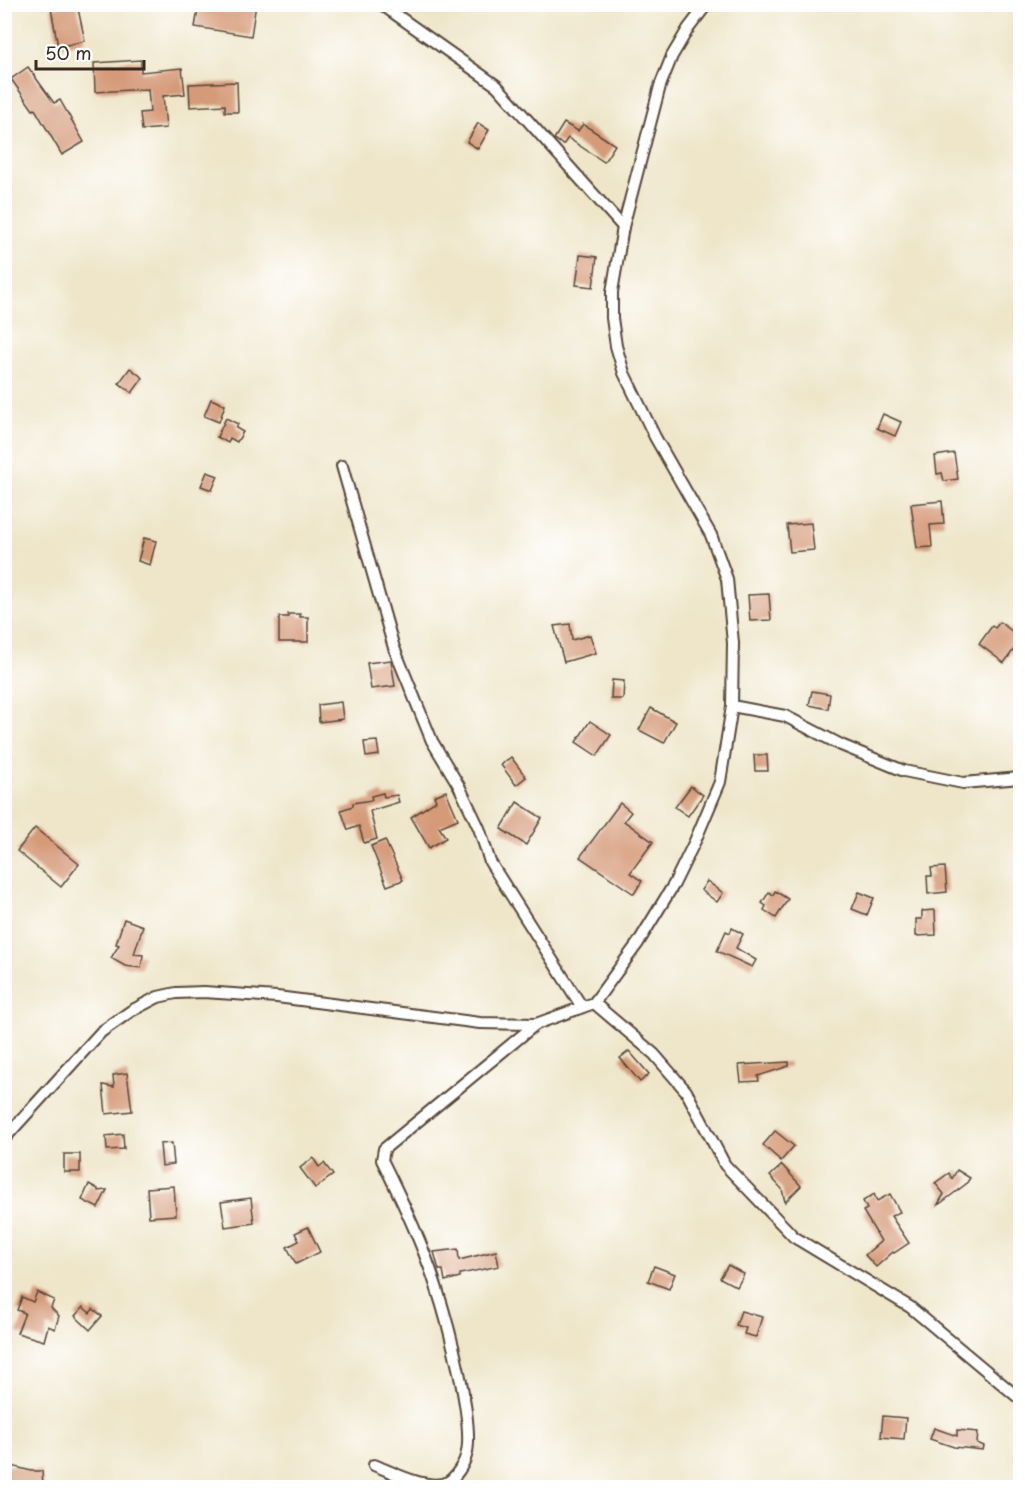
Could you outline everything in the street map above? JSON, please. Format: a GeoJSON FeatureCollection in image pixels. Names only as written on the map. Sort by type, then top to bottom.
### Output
{"type":"FeatureCollection","features":[{"type":"Feature","properties":{"kind":"street"},"geometry":{"type":"LineString","coordinates":[[381,4],[497,86],[623,227]]}},
{"type":"Feature","properties":{"kind":"street"},"geometry":{"type":"LineString","coordinates":[[374,1465],[431,1485],[448,1482],[458,1471],[466,1456],[468,1431],[463,1391],[436,1285],[382,1160],[384,1149],[536,1024],[594,1003],[638,943],[674,884],[695,842],[720,782],[732,706],[733,643],[727,579],[711,535],[655,437],[624,373],[616,346],[612,292],[623,227],[660,86],[672,56],[688,29],[707,4]]}},
{"type":"Feature","properties":{"kind":"street"},"geometry":{"type":"LineString","coordinates":[[342,466],[394,648],[432,741],[459,786],[479,828],[490,862],[582,1007]]}},
{"type":"Feature","properties":{"kind":"street"},"geometry":{"type":"LineString","coordinates":[[732,706],[785,716],[841,745],[904,771],[963,783],[1020,778]]}},
{"type":"Feature","properties":{"kind":"street"},"geometry":{"type":"LineString","coordinates":[[4,1139],[101,1032],[130,1011],[158,997],[176,993],[204,992],[266,997],[480,1023],[536,1024]]}},
{"type":"Feature","properties":{"kind":"street"},"geometry":{"type":"LineString","coordinates":[[594,1003],[654,1053],[686,1091],[725,1165],[794,1237],[910,1307],[1020,1399]]}},
{"type":"Feature","properties":{"kind":"building"},"geometry":{"type":"Polygon","coordinates":[[[77,4],[85,41],[58,47],[51,8],[77,4]]]}},
{"type":"Feature","properties":{"kind":"building"},"geometry":{"type":"Polygon","coordinates":[[[199,4],[256,4],[251,36],[195,27],[199,4]]]}},
{"type":"Feature","properties":{"kind":"building"},"geometry":{"type":"Polygon","coordinates":[[[141,60],[141,72],[182,68],[185,94],[163,96],[166,128],[142,130],[140,113],[150,112],[148,89],[95,92],[94,63],[141,60]]]}},
{"type":"Feature","properties":{"kind":"building"},"geometry":{"type":"Polygon","coordinates":[[[28,67],[54,103],[60,100],[84,142],[62,155],[35,109],[33,110],[11,79],[28,67]]]}},
{"type":"Feature","properties":{"kind":"building"},"geometry":{"type":"Polygon","coordinates":[[[237,82],[238,112],[225,112],[225,105],[190,107],[189,84],[237,82]]]}},
{"type":"Feature","properties":{"kind":"building"},"geometry":{"type":"Polygon","coordinates":[[[478,123],[489,130],[478,149],[467,142],[478,123]]]}},
{"type":"Feature","properties":{"kind":"building"},"geometry":{"type":"Polygon","coordinates":[[[564,123],[578,131],[583,124],[615,145],[604,162],[568,138],[563,145],[554,139],[564,123]]]}},
{"type":"Feature","properties":{"kind":"building"},"geometry":{"type":"Polygon","coordinates":[[[580,255],[597,257],[593,287],[576,285],[580,255]]]}},
{"type":"Feature","properties":{"kind":"building"},"geometry":{"type":"Polygon","coordinates":[[[130,368],[143,378],[132,393],[119,383],[130,368]]]}},
{"type":"Feature","properties":{"kind":"building"},"geometry":{"type":"Polygon","coordinates":[[[211,399],[225,405],[219,422],[204,416],[211,399]]]}},
{"type":"Feature","properties":{"kind":"building"},"geometry":{"type":"Polygon","coordinates":[[[883,414],[901,422],[895,436],[877,428],[883,414]]]}},
{"type":"Feature","properties":{"kind":"building"},"geometry":{"type":"Polygon","coordinates":[[[226,418],[238,424],[236,428],[243,432],[237,442],[230,438],[228,443],[217,437],[226,418]]]}},
{"type":"Feature","properties":{"kind":"building"},"geometry":{"type":"Polygon","coordinates":[[[954,453],[958,479],[944,481],[942,473],[937,474],[935,456],[954,453]]]}},
{"type":"Feature","properties":{"kind":"building"},"geometry":{"type":"Polygon","coordinates":[[[207,472],[218,476],[212,490],[201,486],[207,472]]]}},
{"type":"Feature","properties":{"kind":"building"},"geometry":{"type":"Polygon","coordinates":[[[942,501],[944,524],[930,525],[932,547],[917,548],[911,504],[942,501]]]}},
{"type":"Feature","properties":{"kind":"building"},"geometry":{"type":"Polygon","coordinates":[[[811,523],[814,550],[790,552],[787,525],[811,523]]]}},
{"type":"Feature","properties":{"kind":"building"},"geometry":{"type":"Polygon","coordinates":[[[144,538],[156,541],[150,565],[138,561],[144,538]]]}},
{"type":"Feature","properties":{"kind":"building"},"geometry":{"type":"Polygon","coordinates":[[[769,594],[771,620],[750,621],[748,595],[769,594]]]}},
{"type":"Feature","properties":{"kind":"building"},"geometry":{"type":"Polygon","coordinates":[[[288,614],[308,617],[308,642],[279,642],[279,617],[288,617],[288,614]]]}},
{"type":"Feature","properties":{"kind":"building"},"geometry":{"type":"Polygon","coordinates":[[[1000,622],[1020,635],[1020,641],[1004,663],[979,644],[992,626],[995,628],[1000,622]]]}},
{"type":"Feature","properties":{"kind":"building"},"geometry":{"type":"Polygon","coordinates":[[[570,624],[572,640],[590,635],[596,653],[564,662],[554,626],[570,624]]]}},
{"type":"Feature","properties":{"kind":"building"},"geometry":{"type":"Polygon","coordinates":[[[391,660],[395,686],[371,689],[367,663],[391,660]]]}},
{"type":"Feature","properties":{"kind":"building"},"geometry":{"type":"Polygon","coordinates":[[[612,680],[624,681],[623,699],[611,699],[612,680]]]}},
{"type":"Feature","properties":{"kind":"building"},"geometry":{"type":"Polygon","coordinates":[[[812,691],[830,694],[828,709],[809,705],[812,691]]]}},
{"type":"Feature","properties":{"kind":"building"},"geometry":{"type":"Polygon","coordinates":[[[341,702],[343,719],[319,722],[318,705],[341,702]]]}},
{"type":"Feature","properties":{"kind":"building"},"geometry":{"type":"Polygon","coordinates":[[[651,708],[676,722],[664,743],[639,730],[651,708]]]}},
{"type":"Feature","properties":{"kind":"building"},"geometry":{"type":"Polygon","coordinates":[[[590,721],[611,735],[597,756],[576,742],[590,721]]]}},
{"type":"Feature","properties":{"kind":"building"},"geometry":{"type":"Polygon","coordinates":[[[377,741],[379,755],[366,757],[364,742],[377,741]]]}},
{"type":"Feature","properties":{"kind":"building"},"geometry":{"type":"Polygon","coordinates":[[[754,755],[767,755],[768,771],[755,771],[754,755]]]}},
{"type":"Feature","properties":{"kind":"building"},"geometry":{"type":"Polygon","coordinates":[[[511,757],[526,777],[516,785],[501,765],[511,757]]]}},
{"type":"Feature","properties":{"kind":"building"},"geometry":{"type":"Polygon","coordinates":[[[691,786],[703,795],[688,816],[675,807],[691,786]]]}},
{"type":"Feature","properties":{"kind":"building"},"geometry":{"type":"Polygon","coordinates":[[[446,791],[458,819],[439,827],[446,838],[429,848],[411,817],[436,801],[434,796],[446,791]]]}},
{"type":"Feature","properties":{"kind":"building"},"geometry":{"type":"Polygon","coordinates":[[[383,793],[384,797],[397,795],[399,802],[370,811],[377,839],[364,843],[359,826],[348,830],[341,810],[353,806],[353,803],[372,800],[371,796],[383,793]]]}},
{"type":"Feature","properties":{"kind":"building"},"geometry":{"type":"Polygon","coordinates":[[[517,802],[542,818],[526,845],[501,829],[517,802]]]}},
{"type":"Feature","properties":{"kind":"building"},"geometry":{"type":"Polygon","coordinates":[[[620,803],[631,812],[624,821],[653,842],[630,873],[642,881],[634,894],[580,857],[620,803]]]}},
{"type":"Feature","properties":{"kind":"building"},"geometry":{"type":"Polygon","coordinates":[[[35,828],[79,864],[61,887],[17,851],[35,828]]]}},
{"type":"Feature","properties":{"kind":"building"},"geometry":{"type":"Polygon","coordinates":[[[385,840],[403,880],[387,886],[371,846],[385,840]]]}},
{"type":"Feature","properties":{"kind":"building"},"geometry":{"type":"Polygon","coordinates":[[[945,867],[947,892],[928,894],[927,876],[932,876],[931,868],[945,867]]]}},
{"type":"Feature","properties":{"kind":"building"},"geometry":{"type":"Polygon","coordinates":[[[707,881],[723,893],[717,902],[701,890],[707,881]]]}},
{"type":"Feature","properties":{"kind":"building"},"geometry":{"type":"Polygon","coordinates":[[[775,891],[788,899],[776,918],[764,910],[766,906],[762,903],[769,892],[773,895],[775,891]]]}},
{"type":"Feature","properties":{"kind":"building"},"geometry":{"type":"Polygon","coordinates":[[[859,892],[874,898],[867,915],[852,909],[859,892]]]}},
{"type":"Feature","properties":{"kind":"building"},"geometry":{"type":"Polygon","coordinates":[[[935,910],[936,935],[916,936],[916,919],[922,919],[922,911],[935,910]]]}},
{"type":"Feature","properties":{"kind":"building"},"geometry":{"type":"Polygon","coordinates":[[[124,919],[143,926],[134,954],[143,955],[141,968],[125,966],[111,958],[119,945],[116,944],[124,919]]]}},
{"type":"Feature","properties":{"kind":"building"},"geometry":{"type":"Polygon","coordinates":[[[732,928],[743,934],[736,948],[756,960],[752,967],[717,951],[726,931],[730,933],[732,928]]]}},
{"type":"Feature","properties":{"kind":"building"},"geometry":{"type":"Polygon","coordinates":[[[629,1051],[649,1074],[640,1082],[620,1058],[629,1051]]]}},
{"type":"Feature","properties":{"kind":"building"},"geometry":{"type":"Polygon","coordinates":[[[789,1062],[789,1066],[758,1076],[759,1081],[741,1082],[739,1065],[789,1062]]]}},
{"type":"Feature","properties":{"kind":"building"},"geometry":{"type":"Polygon","coordinates":[[[127,1073],[132,1111],[106,1114],[103,1085],[114,1087],[113,1075],[127,1073]]]}},
{"type":"Feature","properties":{"kind":"building"},"geometry":{"type":"Polygon","coordinates":[[[775,1131],[794,1146],[781,1161],[763,1145],[775,1131]]]}},
{"type":"Feature","properties":{"kind":"building"},"geometry":{"type":"Polygon","coordinates":[[[123,1134],[124,1149],[107,1150],[106,1136],[123,1134]]]}},
{"type":"Feature","properties":{"kind":"building"},"geometry":{"type":"Polygon","coordinates":[[[172,1143],[174,1164],[162,1166],[160,1144],[172,1143]]]}},
{"type":"Feature","properties":{"kind":"building"},"geometry":{"type":"Polygon","coordinates":[[[64,1154],[80,1154],[80,1172],[64,1172],[64,1154]]]}},
{"type":"Feature","properties":{"kind":"building"},"geometry":{"type":"Polygon","coordinates":[[[313,1158],[319,1167],[324,1163],[333,1175],[315,1188],[300,1168],[313,1158]]]}},
{"type":"Feature","properties":{"kind":"building"},"geometry":{"type":"Polygon","coordinates":[[[782,1165],[801,1186],[785,1202],[782,1189],[770,1176],[782,1165]]]}},
{"type":"Feature","properties":{"kind":"building"},"geometry":{"type":"Polygon","coordinates":[[[957,1170],[970,1178],[966,1184],[937,1206],[944,1194],[935,1183],[949,1173],[952,1179],[957,1170]]]}},
{"type":"Feature","properties":{"kind":"building"},"geometry":{"type":"Polygon","coordinates":[[[89,1184],[98,1191],[107,1190],[98,1208],[82,1200],[89,1184]]]}},
{"type":"Feature","properties":{"kind":"building"},"geometry":{"type":"Polygon","coordinates":[[[174,1186],[176,1215],[149,1217],[147,1188],[174,1186]]]}},
{"type":"Feature","properties":{"kind":"building"},"geometry":{"type":"Polygon","coordinates":[[[874,1194],[877,1201],[890,1194],[900,1212],[891,1216],[909,1243],[893,1252],[876,1267],[865,1255],[881,1241],[863,1211],[867,1209],[863,1201],[874,1194]]]}},
{"type":"Feature","properties":{"kind":"building"},"geometry":{"type":"Polygon","coordinates":[[[251,1198],[254,1223],[225,1227],[221,1202],[251,1198]]]}},
{"type":"Feature","properties":{"kind":"building"},"geometry":{"type":"Polygon","coordinates":[[[308,1227],[320,1252],[296,1264],[287,1247],[299,1241],[295,1233],[308,1227]]]}},
{"type":"Feature","properties":{"kind":"building"},"geometry":{"type":"Polygon","coordinates":[[[458,1249],[459,1260],[496,1251],[499,1266],[460,1274],[460,1277],[445,1281],[443,1270],[439,1270],[434,1252],[458,1249]]]}},
{"type":"Feature","properties":{"kind":"building"},"geometry":{"type":"Polygon","coordinates":[[[728,1265],[744,1274],[737,1287],[720,1278],[728,1265]]]}},
{"type":"Feature","properties":{"kind":"building"},"geometry":{"type":"Polygon","coordinates":[[[654,1266],[675,1274],[669,1289],[648,1281],[654,1266]]]}},
{"type":"Feature","properties":{"kind":"building"},"geometry":{"type":"Polygon","coordinates":[[[37,1292],[54,1300],[51,1308],[59,1316],[55,1329],[48,1326],[44,1341],[17,1333],[25,1313],[17,1310],[22,1297],[33,1302],[37,1292]]]}},
{"type":"Feature","properties":{"kind":"building"},"geometry":{"type":"Polygon","coordinates":[[[83,1307],[90,1313],[93,1309],[102,1316],[90,1330],[75,1316],[83,1307]]]}},
{"type":"Feature","properties":{"kind":"building"},"geometry":{"type":"Polygon","coordinates":[[[741,1311],[762,1317],[756,1337],[744,1334],[746,1328],[736,1325],[741,1311]]]}},
{"type":"Feature","properties":{"kind":"building"},"geometry":{"type":"Polygon","coordinates":[[[883,1416],[906,1418],[904,1439],[881,1437],[883,1416]]]}},
{"type":"Feature","properties":{"kind":"building"},"geometry":{"type":"Polygon","coordinates":[[[934,1428],[957,1436],[957,1430],[978,1432],[977,1443],[984,1446],[983,1450],[954,1447],[930,1439],[934,1428]]]}},
{"type":"Feature","properties":{"kind":"building"},"geometry":{"type":"Polygon","coordinates":[[[8,1465],[31,1471],[42,1471],[43,1485],[33,1485],[33,1488],[4,1488],[4,1477],[8,1465]]]}}]}
